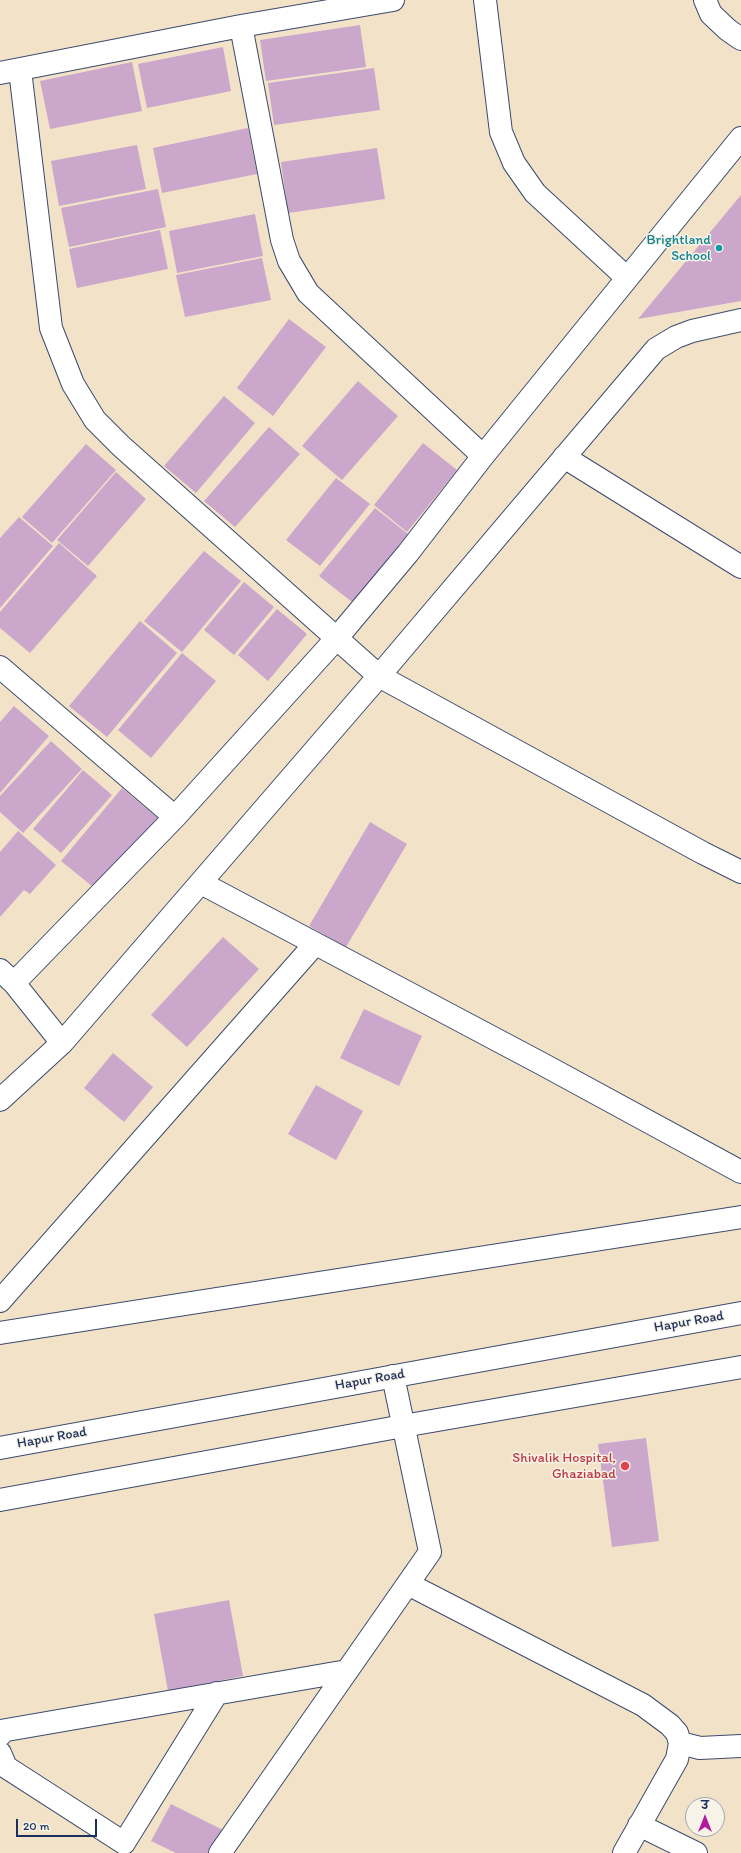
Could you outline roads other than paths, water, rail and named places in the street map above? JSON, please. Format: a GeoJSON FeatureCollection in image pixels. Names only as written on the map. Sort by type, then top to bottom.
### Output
{"type":"FeatureCollection","features":[{"type":"Feature","properties":{"kind":"street"},"geometry":{"type":"LineString","coordinates":[[393,0],[241,26],[10,71],[51,328],[73,384],[95,420],[121,446],[379,676],[703,853],[741,872]]}},
{"type":"Feature","properties":{"kind":"street"},"geometry":{"type":"LineString","coordinates":[[485,0],[501,132],[514,163],[535,194],[627,278]]}},
{"type":"Feature","properties":{"kind":"street"},"geometry":{"type":"LineString","coordinates":[[705,0],[711,14],[728,30],[741,39]]}},
{"type":"Feature","properties":{"kind":"street"},"geometry":{"type":"LineString","coordinates":[[241,26],[282,240],[289,261],[308,293],[483,456]]}},
{"type":"Feature","properties":{"kind":"street"},"geometry":{"type":"LineString","coordinates":[[62,1043],[7,976],[175,817],[336,638],[408,553],[483,456],[741,138]]}},
{"type":"Feature","properties":{"kind":"street"},"geometry":{"type":"LineString","coordinates":[[0,1100],[62,1043],[379,676],[656,349],[676,337],[692,331],[741,320]]}},
{"type":"Feature","properties":{"kind":"street"},"geometry":{"type":"LineString","coordinates":[[564,457],[741,567]]}},
{"type":"Feature","properties":{"kind":"street"},"geometry":{"type":"LineString","coordinates":[[0,667],[175,817]]}},
{"type":"Feature","properties":{"kind":"street"},"geometry":{"type":"LineString","coordinates":[[201,883],[546,1066],[741,1172]]}},
{"type":"Feature","properties":{"kind":"street"},"geometry":{"type":"LineString","coordinates":[[0,1301],[315,944]]}},
{"type":"Feature","properties":{"kind":"street"},"geometry":{"type":"LineString","coordinates":[[0,1333],[741,1217]]}},
{"type":"Feature","properties":{"kind":"street","name":"Hapur Road"},"geometry":{"type":"LineString","coordinates":[[0,1448],[741,1313]]}},
{"type":"Feature","properties":{"kind":"street"},"geometry":{"type":"LineString","coordinates":[[0,1500],[403,1426],[741,1367]]}},
{"type":"Feature","properties":{"kind":"street"},"geometry":{"type":"LineString","coordinates":[[220,1853],[430,1552],[393,1376]]}},
{"type":"Feature","properties":{"kind":"street"},"geometry":{"type":"LineString","coordinates":[[408,1584],[643,1705],[670,1725],[677,1733],[680,1743],[677,1759],[624,1853]]}},
{"type":"Feature","properties":{"kind":"street"},"geometry":{"type":"LineString","coordinates":[[0,1735],[1,1731],[347,1671]]}},
{"type":"Feature","properties":{"kind":"street"},"geometry":{"type":"LineString","coordinates":[[0,1753],[6,1767],[124,1843],[217,1693]]}},
{"type":"Feature","properties":{"kind":"street"},"geometry":{"type":"LineString","coordinates":[[680,1743],[700,1748],[741,1746]]}},
{"type":"Feature","properties":{"kind":"street"},"geometry":{"type":"LineString","coordinates":[[639,1825],[696,1853]]}},
{"type":"Feature","properties":{"kind":"place","name":"Brightland School"},"geometry":{"type":"Point","coordinates":[719,248]}},
{"type":"Feature","properties":{"kind":"place","name":"Shivalik Hospital, Ghaziabad"},"geometry":{"type":"Point","coordinates":[625,1466]}}]}
